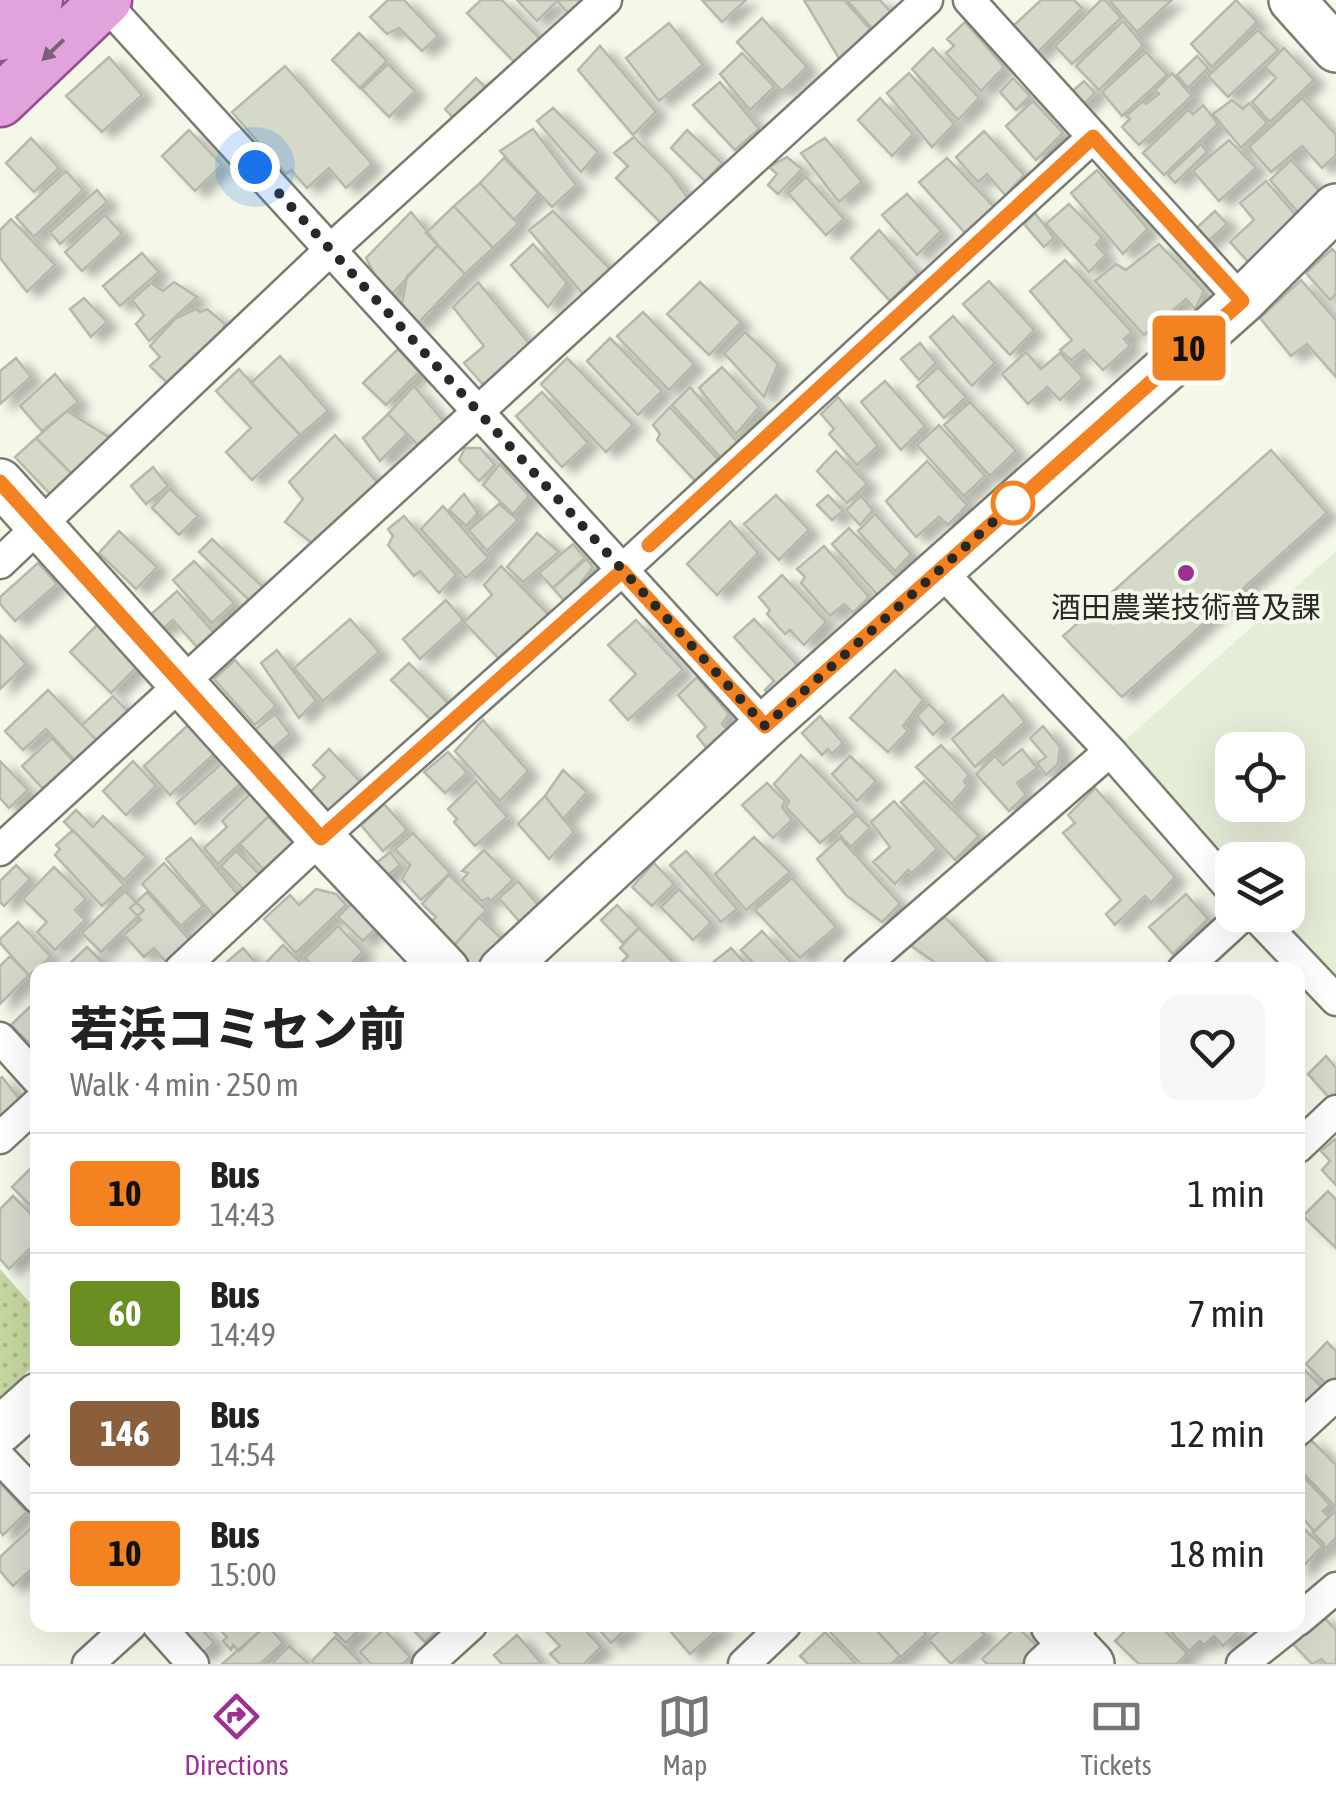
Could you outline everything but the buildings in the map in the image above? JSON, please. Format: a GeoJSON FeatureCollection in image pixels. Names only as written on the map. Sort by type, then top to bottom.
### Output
{"type":"FeatureCollection","features":[{"type":"Feature","properties":{"kind":"main road"},"geometry":{"type":"LineString","coordinates":[[0,36],[37,0]]}},
{"type":"Feature","properties":{"kind":"main road"},"geometry":{"type":"LineString","coordinates":[[0,100],[105,1]]}},
{"type":"Feature","properties":{"kind":"street"},"geometry":{"type":"LineString","coordinates":[[0,563],[330,250],[606,0]]}},
{"type":"Feature","properties":{"kind":"street"},"geometry":{"type":"LineString","coordinates":[[0,850],[927,0]]}},
{"type":"Feature","properties":{"kind":"street"},"geometry":{"type":"LineString","coordinates":[[970,0],[1242,301]]}},
{"type":"Feature","properties":{"kind":"street"},"geometry":{"type":"LineString","coordinates":[[1292,0],[1336,49]]}},
{"type":"Feature","properties":{"kind":"street"},"geometry":{"type":"LineString","coordinates":[[105,1],[476,413],[765,726]]}},
{"type":"Feature","properties":{"kind":"street"},"geometry":{"type":"LineString","coordinates":[[189,962],[321,838],[622,571],[1093,137]]}},
{"type":"Feature","properties":{"kind":"street"},"geometry":{"type":"LineString","coordinates":[[511,962],[765,726],[1242,301],[1336,207]]}},
{"type":"Feature","properties":{"kind":"street"},"geometry":{"type":"LineString","coordinates":[[0,482],[321,838],[438,962]]}},
{"type":"Feature","properties":{"kind":"street"},"geometry":{"type":"LineString","coordinates":[[939,569],[1110,751],[1215,871]]}},
{"type":"Feature","properties":{"kind":"street"},"geometry":{"type":"LineString","coordinates":[[867,962],[1110,751]]}},
{"type":"Feature","properties":{"kind":"street"},"geometry":{"type":"LineString","coordinates":[[1192,962],[1225,932]]}},
{"type":"Feature","properties":{"kind":"street"},"geometry":{"type":"LineString","coordinates":[[1271,932],[1300,962]]}},
{"type":"Feature","properties":{"kind":"street"},"geometry":{"type":"LineString","coordinates":[[1305,967],[1336,1000]]}},
{"type":"Feature","properties":{"kind":"street"},"geometry":{"type":"LineString","coordinates":[[0,1038],[30,1071]]}},
{"type":"Feature","properties":{"kind":"street"},"geometry":{"type":"LineString","coordinates":[[0,1138],[30,1110]]}},
{"type":"Feature","properties":{"kind":"street"},"geometry":{"type":"LineString","coordinates":[[1305,1140],[1336,1111]]}},
{"type":"Feature","properties":{"kind":"street"},"geometry":{"type":"LineString","coordinates":[[1305,1424],[1336,1395]]}},
{"type":"Feature","properties":{"kind":"street"},"geometry":{"type":"LineString","coordinates":[[0,1430],[30,1403]]}},
{"type":"Feature","properties":{"kind":"street"},"geometry":{"type":"LineString","coordinates":[[0,1458],[30,1490]]}},
{"type":"Feature","properties":{"kind":"street"},"geometry":{"type":"LineString","coordinates":[[1305,1615],[1334,1594]]}},
{"type":"Feature","properties":{"kind":"street"},"geometry":{"type":"LineString","coordinates":[[88,1664],[123,1632]]}},
{"type":"Feature","properties":{"kind":"street"},"geometry":{"type":"LineString","coordinates":[[164,1632],[193,1664]]}},
{"type":"Feature","properties":{"kind":"street"},"geometry":{"type":"LineString","coordinates":[[428,1664],[462,1632]]}},
{"type":"Feature","properties":{"kind":"street"},"geometry":{"type":"LineString","coordinates":[[744,1664],[778,1632]]}},
{"type":"Feature","properties":{"kind":"street"},"geometry":{"type":"LineString","coordinates":[[1242,1664],[1282,1632]]}},
{"type":"Feature","properties":{"kind":"shaded area"},"geometry":{"type":"Polygon","coordinates":[[[1336,551],[1336,986],[1288,932],[1305,932],[1305,842],[1215,842],[1215,851],[1121,744],[1336,551]]]}},
{"type":"Feature","properties":{"kind":"green space"},"geometry":{"type":"Polygon","coordinates":[[[0,1269],[30,1303],[30,1369],[0,1397],[0,1269]]]}},
{"type":"Feature","properties":{"kind":"bus line","name":"10"},"geometry":{"type":"LineString","coordinates":[[0,482],[321,838],[622,571],[765,726],[1242,301],[1093,137],[649,545]]}},
{"type":"Feature","properties":{"kind":"place","name":"酒田農業技術普及課"},"geometry":{"type":"Point","coordinates":[1186,573]}},
{"type":"Feature","properties":{"kind":"route"},"geometry":{"type":"LineString","coordinates":[[255,167],[765,726],[1022,496],[1013,503]]}}]}
